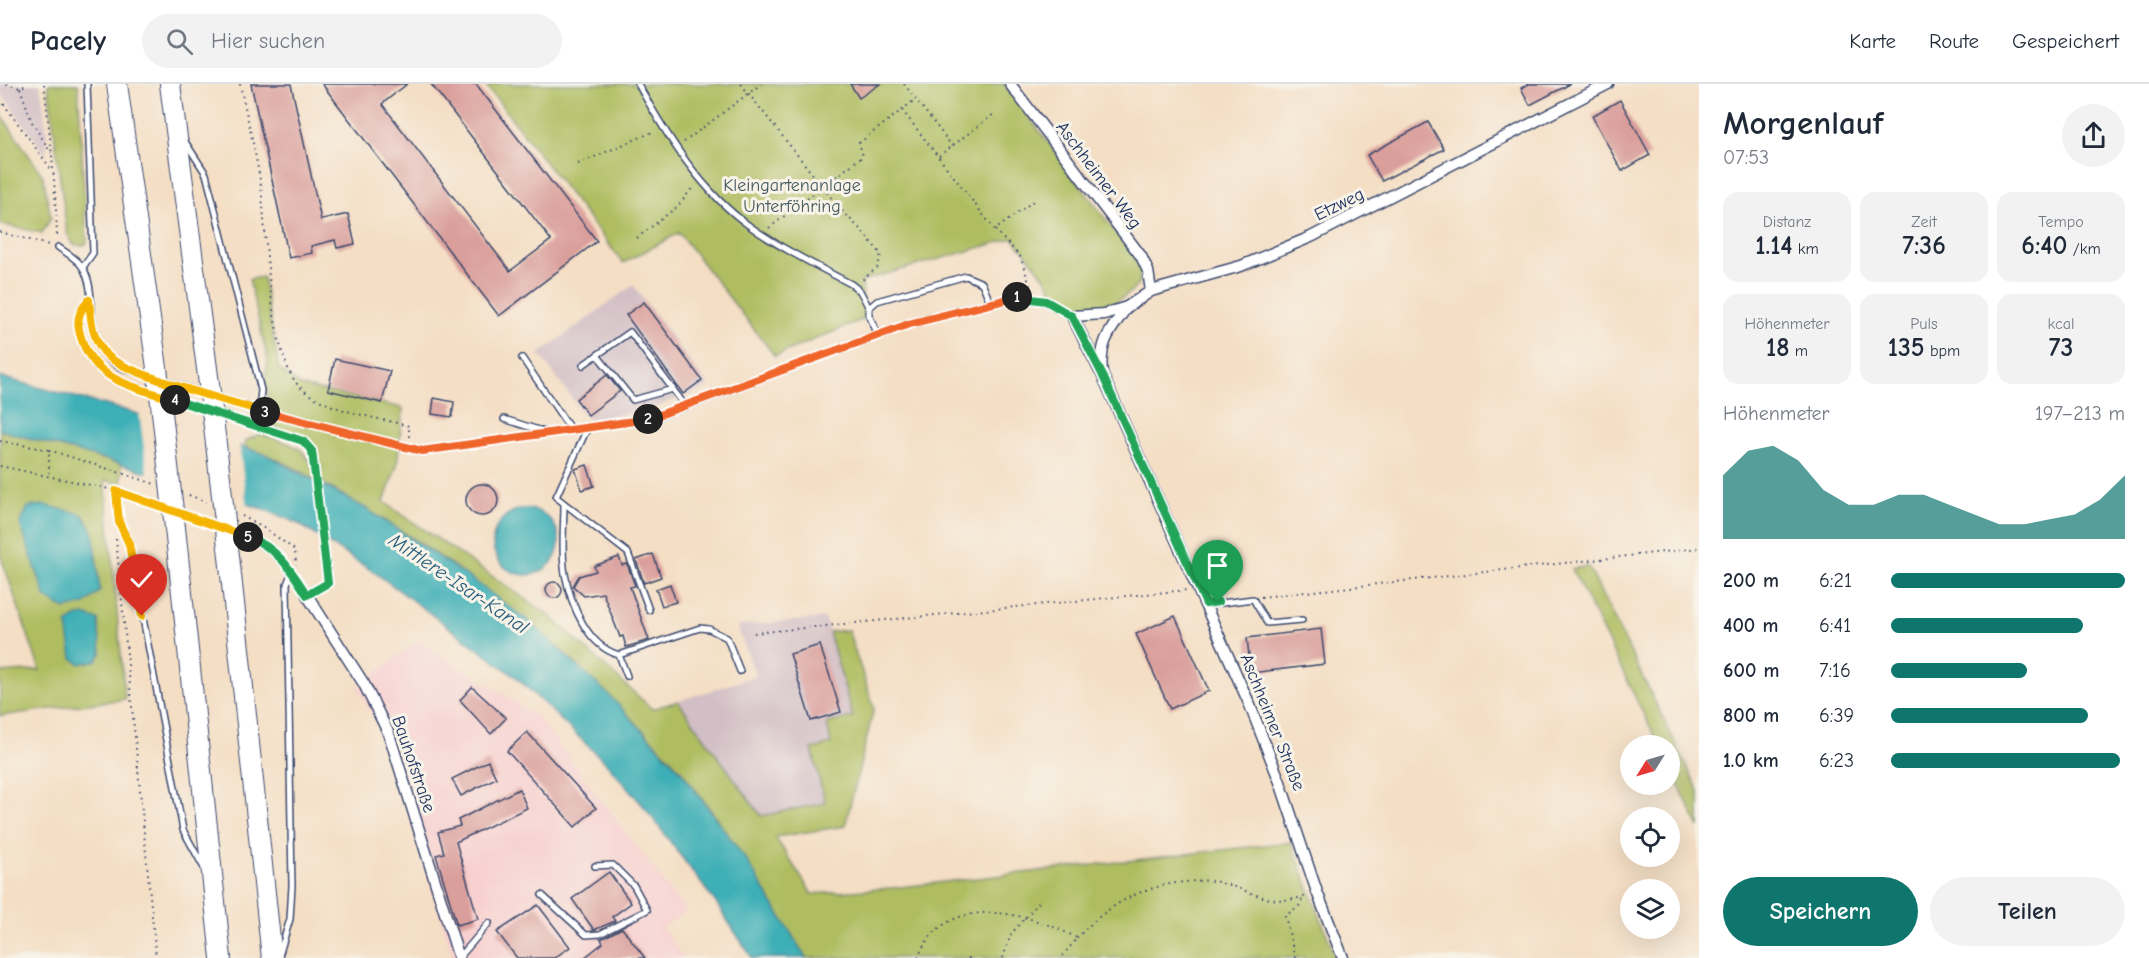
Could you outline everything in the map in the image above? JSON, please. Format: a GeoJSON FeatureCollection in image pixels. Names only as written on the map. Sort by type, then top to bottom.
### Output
{"type":"FeatureCollection","features":[{"type":"Feature","properties":{"kind":"highway"},"geometry":{"type":"LineString","coordinates":[[117,84],[158,368],[221,958]]}},
{"type":"Feature","properties":{"kind":"highway"},"geometry":{"type":"LineString","coordinates":[[170,84],[210,384],[273,958]]}},
{"type":"Feature","properties":{"kind":"street","name":"Aschheimer Weg"},"geometry":{"type":"LineString","coordinates":[[1010,84],[1141,256],[1148,271],[1151,291]]}},
{"type":"Feature","properties":{"kind":"street","name":"Etzweg"},"geometry":{"type":"LineString","coordinates":[[1072,316],[1104,314],[1127,307],[1151,291],[1241,266],[1311,237],[1608,84]]}},
{"type":"Feature","properties":{"kind":"street","name":"Aschheimer Straße"},"geometry":{"type":"LineString","coordinates":[[1127,307],[1105,337],[1100,354],[1102,374],[1206,604],[1280,782],[1317,892],[1343,958]]}},
{"type":"Feature","properties":{"kind":"street"},"geometry":{"type":"LineString","coordinates":[[1072,316],[1102,374]]}},
{"type":"Feature","properties":{"kind":"street","name":"Bauhofstraße"},"geometry":{"type":"LineString","coordinates":[[307,595],[363,684],[390,734],[459,958]]}},
{"type":"Feature","properties":{"kind":"lane"},"geometry":{"type":"LineString","coordinates":[[83,267],[93,253],[87,84]]}},
{"type":"Feature","properties":{"kind":"lane"},"geometry":{"type":"LineString","coordinates":[[638,84],[663,128],[731,211],[762,234],[860,291],[869,308],[869,315],[878,335]]}},
{"type":"Feature","properties":{"kind":"lane"},"geometry":{"type":"LineString","coordinates":[[176,128],[206,174],[261,390],[259,410]]}},
{"type":"Feature","properties":{"kind":"lane"},"geometry":{"type":"LineString","coordinates":[[58,248],[83,267],[91,325],[98,343],[119,366],[259,410],[422,451],[655,418],[878,335],[990,302],[1024,297],[1034,298],[1046,301],[1072,316]]}},
{"type":"Feature","properties":{"kind":"lane"},"geometry":{"type":"LineString","coordinates":[[869,308],[877,301],[966,276],[982,283],[990,302]]}},
{"type":"Feature","properties":{"kind":"lane"},"geometry":{"type":"LineString","coordinates":[[89,300],[81,309],[77,323],[84,351],[98,368],[117,381],[303,441],[312,451],[328,583],[307,595],[279,555],[257,540],[116,491],[119,522],[129,544],[183,830],[214,885]]}},
{"type":"Feature","properties":{"kind":"lane"},"geometry":{"type":"LineString","coordinates":[[583,365],[630,332],[686,406]]}},
{"type":"Feature","properties":{"kind":"lane"},"geometry":{"type":"LineString","coordinates":[[597,355],[633,400],[673,389]]}},
{"type":"Feature","properties":{"kind":"lane"},"geometry":{"type":"LineString","coordinates":[[522,358],[571,430]]}},
{"type":"Feature","properties":{"kind":"lane"},"geometry":{"type":"LineString","coordinates":[[504,419],[547,433]]}},
{"type":"Feature","properties":{"kind":"lane"},"geometry":{"type":"LineString","coordinates":[[587,429],[556,497],[628,553],[649,610]]}},
{"type":"Feature","properties":{"kind":"lane"},"geometry":{"type":"LineString","coordinates":[[564,504],[565,573],[580,617],[595,643],[608,652],[619,655],[699,628],[709,629],[728,638],[740,671]]}},
{"type":"Feature","properties":{"kind":"lane"},"geometry":{"type":"LineString","coordinates":[[279,958],[290,919],[292,886],[286,584],[292,572]]}},
{"type":"Feature","properties":{"kind":"lane"},"geometry":{"type":"LineString","coordinates":[[1206,604],[1253,599],[1267,623],[1302,620]]}},
{"type":"Feature","properties":{"kind":"lane"},"geometry":{"type":"LineString","coordinates":[[619,655],[627,676]]}},
{"type":"Feature","properties":{"kind":"lane"},"geometry":{"type":"LineString","coordinates":[[542,895],[586,935],[600,934],[647,910],[634,886],[613,865],[595,866]]}},
{"type":"Feature","properties":{"kind":"lane"},"geometry":{"type":"LineString","coordinates":[[459,958],[489,923]]}},
{"type":"Feature","properties":{"kind":"path"},"geometry":{"type":"LineString","coordinates":[[6,84],[21,88],[28,84]]}},
{"type":"Feature","properties":{"kind":"path"},"geometry":{"type":"LineString","coordinates":[[0,232],[58,248],[51,169],[53,156],[44,84]]}},
{"type":"Feature","properties":{"kind":"path"},"geometry":{"type":"LineString","coordinates":[[240,84],[261,186],[278,342],[292,376],[301,389],[326,404],[409,426],[409,448]]}},
{"type":"Feature","properties":{"kind":"path"},"geometry":{"type":"LineString","coordinates":[[741,84],[882,257],[878,267],[854,286]]}},
{"type":"Feature","properties":{"kind":"path"},"geometry":{"type":"LineString","coordinates":[[677,147],[761,84]]}},
{"type":"Feature","properties":{"kind":"path"},"geometry":{"type":"LineString","coordinates":[[904,84],[952,146]]}},
{"type":"Feature","properties":{"kind":"path"},"geometry":{"type":"LineString","coordinates":[[21,88],[32,122],[53,156]]}},
{"type":"Feature","properties":{"kind":"path"},"geometry":{"type":"LineString","coordinates":[[0,99],[51,169]]}},
{"type":"Feature","properties":{"kind":"path"},"geometry":{"type":"LineString","coordinates":[[762,234],[863,156],[859,144],[916,99]]}},
{"type":"Feature","properties":{"kind":"path"},"geometry":{"type":"LineString","coordinates":[[902,110],[995,230],[1020,256],[1034,298]]}},
{"type":"Feature","properties":{"kind":"path"},"geometry":{"type":"LineString","coordinates":[[939,156],[994,114]]}},
{"type":"Feature","properties":{"kind":"path"},"geometry":{"type":"LineString","coordinates":[[578,164],[640,135],[663,128]]}},
{"type":"Feature","properties":{"kind":"path"},"geometry":{"type":"LineString","coordinates":[[637,238],[678,206],[700,176]]}},
{"type":"Feature","properties":{"kind":"path"},"geometry":{"type":"LineString","coordinates":[[995,230],[1036,199]]}},
{"type":"Feature","properties":{"kind":"path"},"geometry":{"type":"LineString","coordinates":[[0,441],[49,450],[157,485]]}},
{"type":"Feature","properties":{"kind":"path"},"geometry":{"type":"LineString","coordinates":[[49,450],[49,474]]}},
{"type":"Feature","properties":{"kind":"path"},"geometry":{"type":"LineString","coordinates":[[0,466],[49,474],[116,491]]}},
{"type":"Feature","properties":{"kind":"path"},"geometry":{"type":"LineString","coordinates":[[188,495],[209,503]]}},
{"type":"Feature","properties":{"kind":"path"},"geometry":{"type":"LineString","coordinates":[[241,516],[267,530],[295,550],[298,559],[292,572]]}},
{"type":"Feature","properties":{"kind":"path"},"geometry":{"type":"LineString","coordinates":[[119,522],[115,546],[156,958]]}},
{"type":"Feature","properties":{"kind":"path"},"geometry":{"type":"LineString","coordinates":[[1253,599],[1699,548]]}},
{"type":"Feature","properties":{"kind":"path"},"geometry":{"type":"LineString","coordinates":[[754,633],[1199,588]]}},
{"type":"Feature","properties":{"kind":"path"},"geometry":{"type":"LineString","coordinates":[[1061,958],[1077,938],[1106,910],[1141,891],[1166,884],[1201,880],[1220,882],[1264,899],[1279,901],[1317,892]]}},
{"type":"Feature","properties":{"kind":"path"},"geometry":{"type":"LineString","coordinates":[[1295,958],[1285,916],[1299,906],[1303,897]]}},
{"type":"Feature","properties":{"kind":"path"},"geometry":{"type":"LineString","coordinates":[[1003,958],[1011,934],[1040,901]]}},
{"type":"Feature","properties":{"kind":"path"},"geometry":{"type":"LineString","coordinates":[[918,958],[931,934],[943,923],[958,917],[1009,913],[1077,938]]}},
{"type":"Feature","properties":{"kind":"shaded area"},"geometry":{"type":"Polygon","coordinates":[[[0,84],[40,84],[47,134],[46,155],[0,91],[0,84]]]}},
{"type":"Feature","properties":{"kind":"shaded area"},"geometry":{"type":"Polygon","coordinates":[[[633,285],[709,387],[650,409],[588,420],[539,354],[633,285]]]}},
{"type":"Feature","properties":{"kind":"shaded area"},"geometry":{"type":"Polygon","coordinates":[[[825,618],[853,717],[831,744],[825,803],[761,816],[678,701],[756,676],[737,626],[825,618]]]}},
{"type":"Feature","properties":{"kind":"shaded area"},"geometry":{"type":"Polygon","coordinates":[[[419,640],[537,716],[686,911],[663,928],[684,958],[453,958],[384,737],[357,687],[419,640]]]}},
{"type":"Feature","properties":{"kind":"green space"},"geometry":{"type":"Polygon","coordinates":[[[48,84],[78,84],[87,243],[82,246],[73,244],[67,233],[48,84]]]}},
{"type":"Feature","properties":{"kind":"green space","name":"Kleingartenanlage Unterföhring"},"geometry":{"type":"Polygon","coordinates":[[[485,84],[1004,84],[1141,266],[1141,277],[1131,292],[1114,303],[1096,310],[1071,309],[1055,298],[1043,275],[1013,238],[862,281],[864,319],[775,356],[679,233],[623,263],[485,84]]]}},
{"type":"Feature","properties":{"kind":"green space"},"geometry":{"type":"Polygon","coordinates":[[[0,113],[43,176],[51,218],[42,233],[0,224],[0,113]]]}},
{"type":"Feature","properties":{"kind":"green space"},"geometry":{"type":"Polygon","coordinates":[[[263,277],[279,369],[301,386],[403,408],[397,465],[384,502],[550,616],[652,709],[678,701],[761,816],[825,803],[812,749],[831,744],[827,723],[853,717],[829,632],[848,630],[874,708],[845,826],[775,837],[812,894],[892,888],[1291,842],[1336,958],[806,958],[732,841],[683,773],[576,665],[516,613],[420,543],[318,480],[264,454],[246,448],[245,441],[260,434],[297,448],[308,458],[311,465],[322,470],[313,443],[275,428],[264,383],[268,361],[249,279],[263,277]]]}},
{"type":"Feature","properties":{"kind":"green space"},"geometry":{"type":"Polygon","coordinates":[[[0,430],[121,464],[122,484],[105,480],[125,699],[0,716],[0,673],[40,670],[0,554],[0,430]]]}},
{"type":"Feature","properties":{"kind":"green space"},"geometry":{"type":"Polygon","coordinates":[[[1588,566],[1671,735],[1654,735],[1572,569],[1588,566]]]}},
{"type":"Feature","properties":{"kind":"green space"},"geometry":{"type":"Polygon","coordinates":[[[1680,752],[1699,791],[1699,827],[1680,788],[1680,752]]]}},
{"type":"Feature","properties":{"kind":"water","name":"Mittlere-Isar-Kanal"},"geometry":{"type":"Polygon","coordinates":[[[0,377],[132,412],[265,454],[365,508],[476,582],[531,623],[607,693],[681,771],[747,861],[806,958],[752,958],[716,903],[645,808],[607,764],[517,678],[374,572],[297,523],[263,509],[121,464],[0,430],[0,377]]]}},
{"type":"Feature","properties":{"kind":"water"},"geometry":{"type":"Polygon","coordinates":[[[43,505],[82,514],[93,530],[100,591],[85,604],[65,609],[46,598],[20,524],[28,507],[43,505]]]}},
{"type":"Feature","properties":{"kind":"water"},"geometry":{"type":"Polygon","coordinates":[[[526,509],[538,512],[549,519],[556,530],[559,542],[556,554],[549,565],[538,572],[526,575],[514,572],[503,565],[496,554],[493,542],[496,530],[503,519],[514,512],[526,509]]]}},
{"type":"Feature","properties":{"kind":"water"},"geometry":{"type":"Polygon","coordinates":[[[84,615],[98,620],[101,653],[97,660],[80,664],[72,658],[67,624],[75,617],[84,615]]]}},
{"type":"Feature","properties":{"kind":"pier"},"geometry":{"type":"Polygon","coordinates":[[[139,411],[239,442],[247,507],[148,476],[139,411]]]}},
{"type":"Feature","properties":{"kind":"building"},"geometry":{"type":"Polygon","coordinates":[[[251,84],[291,84],[321,220],[348,214],[355,244],[337,248],[335,240],[311,246],[312,253],[289,258],[251,84]]]}},
{"type":"Feature","properties":{"kind":"building"},"geometry":{"type":"Polygon","coordinates":[[[322,84],[407,84],[382,104],[510,271],[551,240],[431,84],[476,84],[597,241],[499,316],[322,84]]]}},
{"type":"Feature","properties":{"kind":"building"},"geometry":{"type":"Polygon","coordinates":[[[850,84],[880,84],[859,98],[850,84]]]}},
{"type":"Feature","properties":{"kind":"building"},"geometry":{"type":"Polygon","coordinates":[[[1529,84],[1570,84],[1530,105],[1521,88],[1529,84]]]}},
{"type":"Feature","properties":{"kind":"building"},"geometry":{"type":"Polygon","coordinates":[[[1620,100],[1650,155],[1622,171],[1592,116],[1620,100]]]}},
{"type":"Feature","properties":{"kind":"building"},"geometry":{"type":"Polygon","coordinates":[[[1428,122],[1444,149],[1382,181],[1367,155],[1428,122]]]}},
{"type":"Feature","properties":{"kind":"building"},"geometry":{"type":"Polygon","coordinates":[[[644,302],[702,380],[683,394],[626,315],[644,302]]]}},
{"type":"Feature","properties":{"kind":"building"},"geometry":{"type":"Polygon","coordinates":[[[335,359],[390,371],[382,403],[328,390],[335,359]]]}},
{"type":"Feature","properties":{"kind":"building"},"geometry":{"type":"Polygon","coordinates":[[[607,375],[620,391],[588,415],[576,399],[607,375]]]}},
{"type":"Feature","properties":{"kind":"building"},"geometry":{"type":"Polygon","coordinates":[[[434,398],[454,402],[452,417],[432,414],[434,398]]]}},
{"type":"Feature","properties":{"kind":"building"},"geometry":{"type":"Polygon","coordinates":[[[587,465],[594,486],[582,490],[575,469],[587,465]]]}},
{"type":"Feature","properties":{"kind":"building"},"geometry":{"type":"Polygon","coordinates":[[[482,484],[494,488],[498,500],[494,512],[482,516],[470,512],[466,500],[470,488],[482,484]]]}},
{"type":"Feature","properties":{"kind":"building"},"geometry":{"type":"Polygon","coordinates":[[[653,554],[661,577],[644,583],[636,560],[653,554]]]}},
{"type":"Feature","properties":{"kind":"building"},"geometry":{"type":"Polygon","coordinates":[[[619,557],[622,565],[627,564],[635,586],[630,587],[649,640],[626,647],[603,593],[584,596],[573,586],[579,576],[596,571],[594,566],[619,557]]]}},
{"type":"Feature","properties":{"kind":"building"},"geometry":{"type":"Polygon","coordinates":[[[551,582],[557,582],[562,590],[560,596],[551,598],[546,593],[546,587],[551,582]]]}},
{"type":"Feature","properties":{"kind":"building"},"geometry":{"type":"Polygon","coordinates":[[[670,584],[676,602],[662,606],[656,589],[670,584]]]}},
{"type":"Feature","properties":{"kind":"building"},"geometry":{"type":"Polygon","coordinates":[[[1175,616],[1209,691],[1170,709],[1136,634],[1175,616]]]}},
{"type":"Feature","properties":{"kind":"building"},"geometry":{"type":"Polygon","coordinates":[[[1321,629],[1325,664],[1251,673],[1247,638],[1321,629]]]}},
{"type":"Feature","properties":{"kind":"building"},"geometry":{"type":"Polygon","coordinates":[[[820,645],[841,712],[811,721],[790,654],[820,645]]]}},
{"type":"Feature","properties":{"kind":"building"},"geometry":{"type":"Polygon","coordinates":[[[472,687],[506,718],[491,734],[460,700],[472,687]]]}},
{"type":"Feature","properties":{"kind":"building"},"geometry":{"type":"Polygon","coordinates":[[[527,732],[596,808],[575,827],[507,751],[527,732]]]}},
{"type":"Feature","properties":{"kind":"building"},"geometry":{"type":"Polygon","coordinates":[[[488,761],[496,778],[461,796],[452,779],[488,761]]]}},
{"type":"Feature","properties":{"kind":"building"},"geometry":{"type":"Polygon","coordinates":[[[519,789],[527,808],[456,842],[478,919],[457,925],[436,855],[444,853],[438,832],[460,826],[458,820],[519,789]]]}},
{"type":"Feature","properties":{"kind":"building"},"geometry":{"type":"Polygon","coordinates":[[[609,872],[631,903],[612,917],[615,921],[594,930],[572,899],[609,872]]]}},
{"type":"Feature","properties":{"kind":"building"},"geometry":{"type":"Polygon","coordinates":[[[538,905],[570,947],[554,958],[517,958],[497,932],[538,905]]]}},
{"type":"Feature","properties":{"kind":"building"},"geometry":{"type":"Polygon","coordinates":[[[622,928],[645,958],[584,958],[603,943],[601,939],[622,928]]]}},
{"type":"Feature","properties":{"kind":"route"},"geometry":{"type":"LineString","coordinates":[[142,616],[129,544],[119,522],[116,491],[257,540],[279,555],[307,595],[328,583],[312,451],[303,441],[117,381],[98,368],[84,351],[77,323],[81,309],[89,300],[91,325],[98,343],[107,356],[119,366],[266,412],[422,451],[655,418],[909,324],[1011,298],[1024,297],[1046,301],[1072,316],[1093,361],[1102,374],[1206,604],[1218,602]]}}]}
